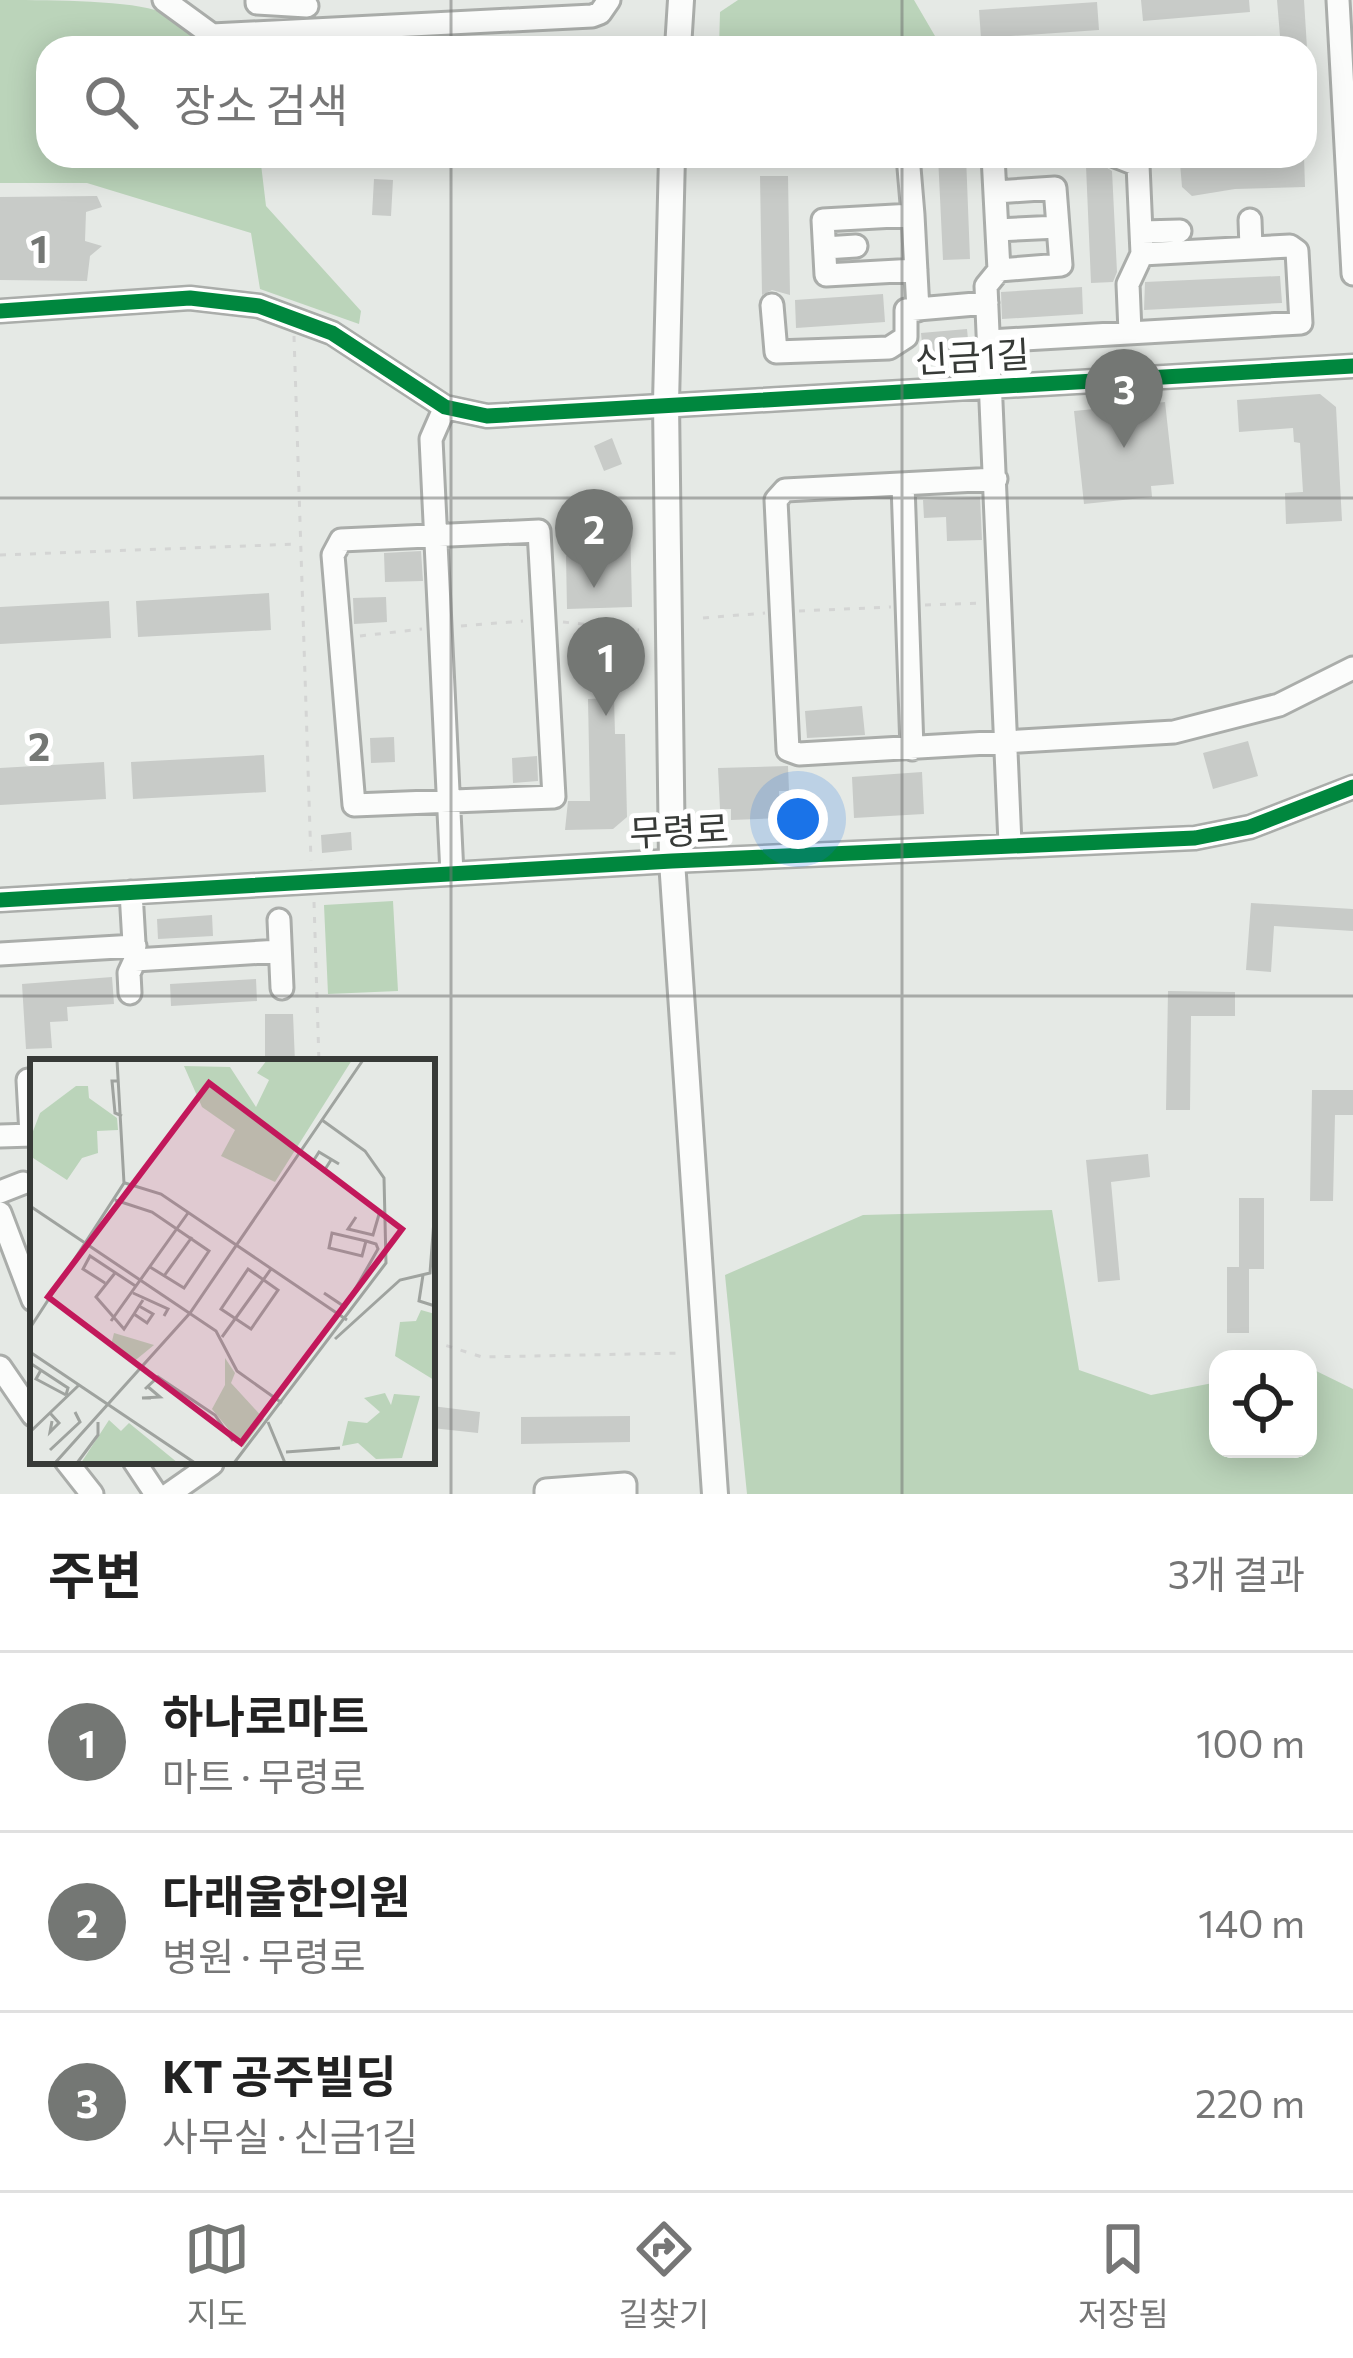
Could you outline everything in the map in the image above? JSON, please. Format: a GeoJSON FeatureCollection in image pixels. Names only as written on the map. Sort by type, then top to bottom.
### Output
{"type":"FeatureCollection","features":[{"type":"Feature","properties":{"kind":"main road"},"geometry":{"type":"LineString","coordinates":[[679,36],[681,0]]}},
{"type":"Feature","properties":{"kind":"main road","name":"무령로"},"geometry":{"type":"LineString","coordinates":[[672,168],[665,403],[672,860],[715,1494]]}},
{"type":"Feature","properties":{"kind":"street"},"geometry":{"type":"LineString","coordinates":[[164,0],[212,34],[307,30],[471,11],[592,16],[609,0]]}},
{"type":"Feature","properties":{"kind":"street"},"geometry":{"type":"LineString","coordinates":[[257,0],[307,3],[307,30]]}},
{"type":"Feature","properties":{"kind":"street"},"geometry":{"type":"LineString","coordinates":[[1338,0],[1353,274]]}},
{"type":"Feature","properties":{"kind":"street"},"geometry":{"type":"LineString","coordinates":[[909,168],[918,310]]}},
{"type":"Feature","properties":{"kind":"street"},"geometry":{"type":"LineString","coordinates":[[994,168],[999,270],[986,286],[1010,844]]}},
{"type":"Feature","properties":{"kind":"street"},"geometry":{"type":"LineString","coordinates":[[1130,332],[1128,284],[1142,243],[1138,168]]}},
{"type":"Feature","properties":{"kind":"street"},"geometry":{"type":"LineString","coordinates":[[996,192],[1055,188],[1061,265],[999,270]]}},
{"type":"Feature","properties":{"kind":"street"},"geometry":{"type":"LineString","coordinates":[[913,214],[823,220],[826,275],[916,270]]}},
{"type":"Feature","properties":{"kind":"street"},"geometry":{"type":"LineString","coordinates":[[1250,220],[1251,248]]}},
{"type":"Feature","properties":{"kind":"street"},"geometry":{"type":"LineString","coordinates":[[1288,221],[1290,246]]}},
{"type":"Feature","properties":{"kind":"street"},"geometry":{"type":"LineString","coordinates":[[997,230],[1058,227]]}},
{"type":"Feature","properties":{"kind":"street"},"geometry":{"type":"LineString","coordinates":[[1142,243],[1180,231]]}},
{"type":"Feature","properties":{"kind":"street"},"geometry":{"type":"LineString","coordinates":[[990,341],[1301,323],[1297,251],[1290,246],[1142,243]]}},
{"type":"Feature","properties":{"kind":"street"},"geometry":{"type":"LineString","coordinates":[[825,248],[856,246]]}},
{"type":"Feature","properties":{"kind":"street"},"geometry":{"type":"LineString","coordinates":[[0,311],[190,298],[259,306],[332,333],[445,407],[488,416],[551,415],[665,403]]}},
{"type":"Feature","properties":{"kind":"street"},"geometry":{"type":"LineString","coordinates":[[772,305],[776,352],[889,348],[906,337],[906,310],[987,302]]}},
{"type":"Feature","properties":{"kind":"street","name":"신금1길"},"geometry":{"type":"LineString","coordinates":[[665,403],[1353,366]]}},
{"type":"Feature","properties":{"kind":"street"},"geometry":{"type":"LineString","coordinates":[[445,407],[431,439],[452,874]]}},
{"type":"Feature","properties":{"kind":"street"},"geometry":{"type":"LineString","coordinates":[[996,479],[785,490],[776,500],[788,750],[799,754],[912,749],[1174,732],[1279,705],[1353,668]]}},
{"type":"Feature","properties":{"kind":"street"},"geometry":{"type":"LineString","coordinates":[[903,484],[912,749]]}},
{"type":"Feature","properties":{"kind":"street"},"geometry":{"type":"LineString","coordinates":[[539,531],[546,620],[554,797],[354,805],[333,555],[341,540],[539,531]]}},
{"type":"Feature","properties":{"kind":"street","name":"무령로"},"geometry":{"type":"LineString","coordinates":[[0,901],[672,860],[1195,838],[1250,827],[1353,787]]}},
{"type":"Feature","properties":{"kind":"street"},"geometry":{"type":"LineString","coordinates":[[130,892],[135,953],[130,993]]}},
{"type":"Feature","properties":{"kind":"street"},"geometry":{"type":"LineString","coordinates":[[279,920],[282,988]]}},
{"type":"Feature","properties":{"kind":"street"},"geometry":{"type":"LineString","coordinates":[[0,954],[280,951]]}},
{"type":"Feature","properties":{"kind":"street"},"geometry":{"type":"LineString","coordinates":[[0,1136],[30,1135]]}},
{"type":"Feature","properties":{"kind":"street"},"geometry":{"type":"LineString","coordinates":[[0,1192],[23,1183]]}},
{"type":"Feature","properties":{"kind":"street"},"geometry":{"type":"LineString","coordinates":[[0,1213],[30,1292]]}},
{"type":"Feature","properties":{"kind":"street"},"geometry":{"type":"LineString","coordinates":[[0,1367],[30,1411]]}},
{"type":"Feature","properties":{"kind":"street"},"geometry":{"type":"LineString","coordinates":[[68,1464],[92,1494]]}},
{"type":"Feature","properties":{"kind":"street"},"geometry":{"type":"LineString","coordinates":[[136,1464],[156,1494]]}},
{"type":"Feature","properties":{"kind":"street"},"geometry":{"type":"LineString","coordinates":[[169,1494],[211,1464]]}},
{"type":"Feature","properties":{"kind":"street"},"geometry":{"type":"LineString","coordinates":[[546,1494],[546,1490],[586,1491],[625,1484],[626,1494]]}},
{"type":"Feature","properties":{"kind":"path"},"geometry":{"type":"LineString","coordinates":[[294,334],[311,861]]}},
{"type":"Feature","properties":{"kind":"path"},"geometry":{"type":"LineString","coordinates":[[0,555],[301,544]]}},
{"type":"Feature","properties":{"kind":"path"},"geometry":{"type":"LineString","coordinates":[[703,618],[1001,602]]}},
{"type":"Feature","properties":{"kind":"path"},"geometry":{"type":"LineString","coordinates":[[341,638],[546,620],[639,630]]}},
{"type":"Feature","properties":{"kind":"path"},"geometry":{"type":"LineString","coordinates":[[314,902],[319,1059]]}},
{"type":"Feature","properties":{"kind":"path"},"geometry":{"type":"LineString","coordinates":[[435,1342],[482,1357],[682,1353]]}},
{"type":"Feature","properties":{"kind":"green space"},"geometry":{"type":"Polygon","coordinates":[[[0,0],[80,1],[155,10],[193,36],[36,36],[36,168],[261,168],[266,206],[361,311],[359,324],[260,289],[251,233],[87,183],[0,183],[0,0]]]}},
{"type":"Feature","properties":{"kind":"green space"},"geometry":{"type":"Polygon","coordinates":[[[738,0],[914,0],[935,36],[719,36],[720,12],[738,0]]]}},
{"type":"Feature","properties":{"kind":"green space"},"geometry":{"type":"Polygon","coordinates":[[[393,901],[398,991],[328,994],[324,905],[393,901]]]}},
{"type":"Feature","properties":{"kind":"green space"},"geometry":{"type":"Polygon","coordinates":[[[1052,1210],[1079,1370],[1151,1395],[1209,1384],[1209,1458],[1317,1458],[1317,1371],[1353,1389],[1353,1494],[747,1494],[725,1275],[863,1215],[1052,1210]]]}},
{"type":"Feature","properties":{"kind":"building"},"geometry":{"type":"Polygon","coordinates":[[[1141,0],[1249,0],[1250,12],[1143,21],[1141,0]]]}},
{"type":"Feature","properties":{"kind":"building"},"geometry":{"type":"Polygon","coordinates":[[[1277,0],[1304,0],[1306,36],[1280,36],[1277,0]]]}},
{"type":"Feature","properties":{"kind":"building"},"geometry":{"type":"Polygon","coordinates":[[[1097,2],[1099,30],[981,36],[979,10],[1097,2]]]}},
{"type":"Feature","properties":{"kind":"building"},"geometry":{"type":"Polygon","coordinates":[[[939,168],[966,168],[970,259],[943,260],[939,168]]]}},
{"type":"Feature","properties":{"kind":"building"},"geometry":{"type":"Polygon","coordinates":[[[1086,168],[1108,168],[1112,171],[1117,272],[1113,282],[1091,283],[1086,168]]]}},
{"type":"Feature","properties":{"kind":"building"},"geometry":{"type":"Polygon","coordinates":[[[1180,168],[1304,168],[1305,187],[1192,196],[1182,187],[1180,168]]]}},
{"type":"Feature","properties":{"kind":"building"},"geometry":{"type":"Polygon","coordinates":[[[760,176],[788,176],[790,295],[772,290],[762,295],[760,176]]]}},
{"type":"Feature","properties":{"kind":"building"},"geometry":{"type":"Polygon","coordinates":[[[374,179],[393,180],[391,216],[372,215],[374,179]]]}},
{"type":"Feature","properties":{"kind":"building"},"geometry":{"type":"Polygon","coordinates":[[[97,196],[102,207],[86,212],[85,241],[102,246],[90,256],[87,281],[0,280],[0,197],[97,196]]]}},
{"type":"Feature","properties":{"kind":"building"},"geometry":{"type":"Polygon","coordinates":[[[1280,276],[1282,303],[1144,310],[1145,282],[1280,276]]]}},
{"type":"Feature","properties":{"kind":"building"},"geometry":{"type":"Polygon","coordinates":[[[1082,287],[1083,314],[1002,319],[1001,292],[1082,287]]]}},
{"type":"Feature","properties":{"kind":"building"},"geometry":{"type":"Polygon","coordinates":[[[883,294],[885,322],[796,328],[795,300],[883,294]]]}},
{"type":"Feature","properties":{"kind":"building"},"geometry":{"type":"Polygon","coordinates":[[[967,329],[970,360],[924,364],[921,333],[967,329]]]}},
{"type":"Feature","properties":{"kind":"building"},"geometry":{"type":"Polygon","coordinates":[[[1320,394],[1336,407],[1342,521],[1286,524],[1285,493],[1303,492],[1300,443],[1294,442],[1293,428],[1239,432],[1237,400],[1320,394]]]}},
{"type":"Feature","properties":{"kind":"building"},"geometry":{"type":"Polygon","coordinates":[[[1165,402],[1174,484],[1151,486],[1152,497],[1084,504],[1074,411],[1165,402]]]}},
{"type":"Feature","properties":{"kind":"building"},"geometry":{"type":"Polygon","coordinates":[[[612,438],[622,464],[604,471],[594,446],[612,438]]]}},
{"type":"Feature","properties":{"kind":"building"},"geometry":{"type":"Polygon","coordinates":[[[980,497],[982,540],[947,541],[946,517],[924,518],[923,500],[980,497]]]}},
{"type":"Feature","properties":{"kind":"building"},"geometry":{"type":"Polygon","coordinates":[[[630,518],[632,607],[567,609],[566,556],[588,555],[593,538],[604,533],[604,519],[630,518]]]}},
{"type":"Feature","properties":{"kind":"building"},"geometry":{"type":"Polygon","coordinates":[[[421,551],[423,581],[385,582],[384,553],[421,551]]]}},
{"type":"Feature","properties":{"kind":"building"},"geometry":{"type":"Polygon","coordinates":[[[269,593],[271,630],[138,637],[136,601],[269,593]]]}},
{"type":"Feature","properties":{"kind":"building"},"geometry":{"type":"Polygon","coordinates":[[[386,597],[387,622],[354,624],[353,598],[386,597]]]}},
{"type":"Feature","properties":{"kind":"building"},"geometry":{"type":"Polygon","coordinates":[[[109,601],[111,638],[0,644],[0,607],[109,601]]]}},
{"type":"Feature","properties":{"kind":"building"},"geometry":{"type":"Polygon","coordinates":[[[614,698],[615,734],[625,734],[627,817],[613,829],[565,830],[568,801],[590,801],[588,699],[614,698]]]}},
{"type":"Feature","properties":{"kind":"building"},"geometry":{"type":"Polygon","coordinates":[[[862,706],[865,735],[807,738],[805,711],[862,706]]]}},
{"type":"Feature","properties":{"kind":"building"},"geometry":{"type":"Polygon","coordinates":[[[394,737],[395,762],[371,763],[370,738],[394,737]]]}},
{"type":"Feature","properties":{"kind":"building"},"geometry":{"type":"Polygon","coordinates":[[[1248,741],[1258,776],[1213,789],[1203,753],[1248,741]]]}},
{"type":"Feature","properties":{"kind":"building"},"geometry":{"type":"Polygon","coordinates":[[[264,755],[266,792],[133,799],[131,762],[264,755]]]}},
{"type":"Feature","properties":{"kind":"building"},"geometry":{"type":"Polygon","coordinates":[[[537,756],[538,781],[513,783],[512,758],[537,756]]]}},
{"type":"Feature","properties":{"kind":"building"},"geometry":{"type":"Polygon","coordinates":[[[104,762],[106,799],[0,805],[0,768],[104,762]]]}},
{"type":"Feature","properties":{"kind":"building"},"geometry":{"type":"Polygon","coordinates":[[[788,766],[789,791],[779,791],[780,818],[731,820],[731,809],[720,809],[718,768],[788,766]]]}},
{"type":"Feature","properties":{"kind":"building"},"geometry":{"type":"Polygon","coordinates":[[[922,772],[924,814],[854,818],[852,777],[922,772]]]}},
{"type":"Feature","properties":{"kind":"building"},"geometry":{"type":"Polygon","coordinates":[[[351,832],[352,850],[322,853],[321,835],[351,832]]]}},
{"type":"Feature","properties":{"kind":"building"},"geometry":{"type":"Polygon","coordinates":[[[1251,903],[1353,909],[1353,931],[1274,926],[1271,972],[1246,970],[1251,903]]]}},
{"type":"Feature","properties":{"kind":"building"},"geometry":{"type":"Polygon","coordinates":[[[212,915],[213,936],[158,939],[157,919],[212,915]]]}},
{"type":"Feature","properties":{"kind":"building"},"geometry":{"type":"Polygon","coordinates":[[[112,977],[114,1004],[67,1007],[68,1021],[50,1022],[52,1048],[26,1049],[22,984],[112,977]]]}},
{"type":"Feature","properties":{"kind":"building"},"geometry":{"type":"Polygon","coordinates":[[[256,979],[257,1001],[171,1006],[170,984],[256,979]]]}},
{"type":"Feature","properties":{"kind":"building"},"geometry":{"type":"Polygon","coordinates":[[[1168,991],[1235,992],[1235,1016],[1191,1016],[1190,1110],[1166,1110],[1168,991]]]}},
{"type":"Feature","properties":{"kind":"building"},"geometry":{"type":"Polygon","coordinates":[[[265,1014],[293,1014],[295,1059],[265,1059],[265,1014]]]}},
{"type":"Feature","properties":{"kind":"building"},"geometry":{"type":"Polygon","coordinates":[[[1312,1090],[1353,1090],[1353,1115],[1335,1115],[1333,1201],[1310,1201],[1312,1090]]]}},
{"type":"Feature","properties":{"kind":"building"},"geometry":{"type":"Polygon","coordinates":[[[1148,1154],[1150,1177],[1111,1182],[1120,1280],[1098,1282],[1086,1160],[1148,1154]]]}},
{"type":"Feature","properties":{"kind":"building"},"geometry":{"type":"Polygon","coordinates":[[[1239,1198],[1264,1198],[1264,1269],[1249,1269],[1249,1333],[1227,1333],[1227,1267],[1239,1267],[1239,1198]]]}},
{"type":"Feature","properties":{"kind":"building"},"geometry":{"type":"Polygon","coordinates":[[[435,1406],[480,1412],[478,1433],[435,1428],[435,1406]]]}},
{"type":"Feature","properties":{"kind":"building"},"geometry":{"type":"Polygon","coordinates":[[[630,1416],[630,1442],[521,1444],[521,1417],[630,1416]]]}},
{"type":"Feature","properties":{"kind":"cycle path"},"geometry":{"type":"LineString","coordinates":[[0,311],[190,298],[259,306],[332,333],[445,407],[487,416],[1353,366]]}},
{"type":"Feature","properties":{"kind":"cycle path"},"geometry":{"type":"LineString","coordinates":[[0,900],[672,861],[1195,838],[1250,827],[1353,787]]}},
{"type":"Feature","properties":{"kind":"place","name":"KT 공주빌딩"},"geometry":{"type":"Point","coordinates":[1124,448]}},
{"type":"Feature","properties":{"kind":"place","name":"다래울한의원"},"geometry":{"type":"Point","coordinates":[594,588]}},
{"type":"Feature","properties":{"kind":"place","name":"하나로마트"},"geometry":{"type":"Point","coordinates":[606,716]}}]}
